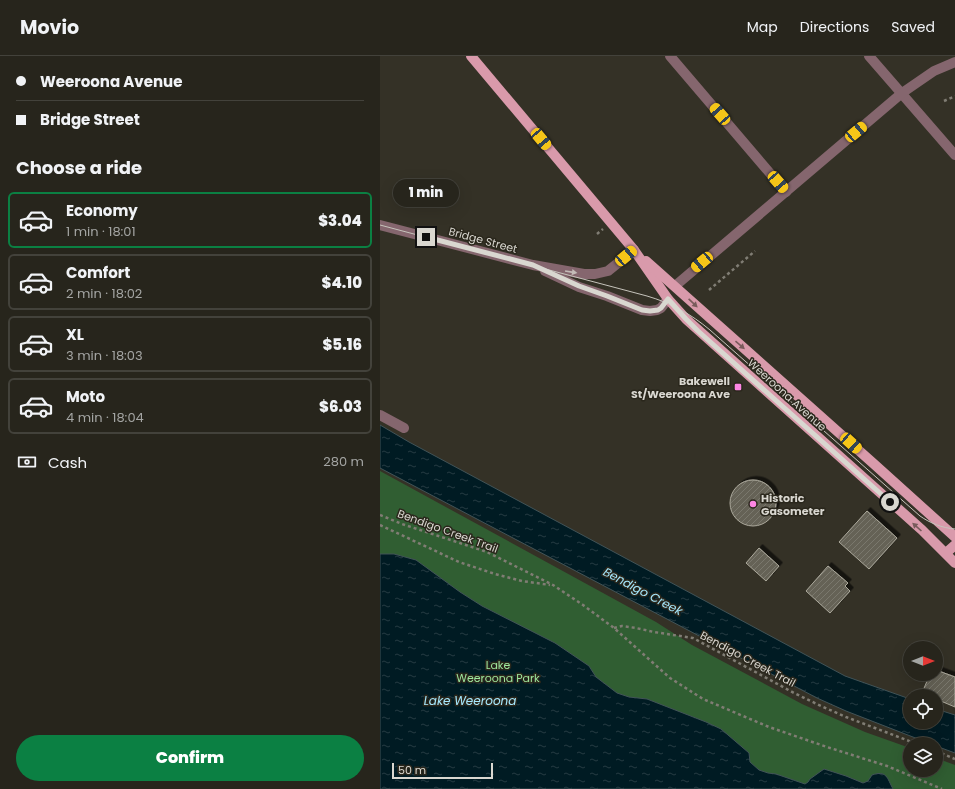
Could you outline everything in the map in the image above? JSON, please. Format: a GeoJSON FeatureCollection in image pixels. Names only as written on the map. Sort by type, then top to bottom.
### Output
{"type":"FeatureCollection","features":[{"type":"Feature","properties":{"kind":"main road","name":"Weeroona Avenue"},"geometry":{"type":"LineString","coordinates":[[471,56],[634,250],[668,299],[686,319],[922,530],[955,563]]}},
{"type":"Feature","properties":{"kind":"main road","name":"Weeroona Avenue"},"geometry":{"type":"LineString","coordinates":[[634,250],[955,537]]}},
{"type":"Feature","properties":{"kind":"main road"},"geometry":{"type":"LineString","coordinates":[[668,299],[675,286]]}},
{"type":"Feature","properties":{"kind":"main road"},"geometry":{"type":"LineString","coordinates":[[946,553],[955,545]]}},
{"type":"Feature","properties":{"kind":"street"},"geometry":{"type":"LineString","coordinates":[[670,56],[786,192]]}},
{"type":"Feature","properties":{"kind":"street"},"geometry":{"type":"LineString","coordinates":[[869,56],[955,155]]}},
{"type":"Feature","properties":{"kind":"street"},"geometry":{"type":"LineString","coordinates":[[675,286],[902,93],[934,71],[955,62]]}},
{"type":"Feature","properties":{"kind":"street","name":"Bridge Street"},"geometry":{"type":"LineString","coordinates":[[380,225],[533,265],[584,274],[600,274],[611,269],[634,250]]}},
{"type":"Feature","properties":{"kind":"street","name":"Bridge Street"},"geometry":{"type":"LineString","coordinates":[[533,265],[579,286],[642,310],[658,310],[668,299]]}},
{"type":"Feature","properties":{"kind":"street"},"geometry":{"type":"LineString","coordinates":[[380,416],[404,428]]}},
{"type":"Feature","properties":{"kind":"path"},"geometry":{"type":"LineString","coordinates":[[944,101],[955,96]]}},
{"type":"Feature","properties":{"kind":"path"},"geometry":{"type":"LineString","coordinates":[[709,290],[755,251]]}},
{"type":"Feature","properties":{"kind":"path","name":"Bendigo Creek Trail"},"geometry":{"type":"LineString","coordinates":[[380,515],[402,524],[487,552],[553,585],[614,628],[622,626],[693,638],[821,706],[903,739]]}},
{"type":"Feature","properties":{"kind":"path","name":"Bendigo Creek Trail"},"geometry":{"type":"LineString","coordinates":[[380,525],[466,564],[522,581],[553,585]]}},
{"type":"Feature","properties":{"kind":"path"},"geometry":{"type":"LineString","coordinates":[[614,628],[670,678],[702,699],[769,727],[887,766],[942,789]]}},
{"type":"Feature","properties":{"kind":"path"},"geometry":{"type":"LineString","coordinates":[[943,754],[955,759]]}},
{"type":"Feature","properties":{"kind":"green space","name":"Lake Weeroona Park"},"geometry":{"type":"Polygon","coordinates":[[[380,471],[656,622],[692,645],[802,704],[865,732],[903,746],[903,777],[943,777],[943,761],[955,765],[955,789],[380,789],[380,471]]]}},
{"type":"Feature","properties":{"kind":"water","name":"Bendigo Creek"},"geometry":{"type":"Polygon","coordinates":[[[380,425],[845,676],[903,697],[903,729],[943,729],[943,711],[955,715],[955,753],[943,749],[943,737],[913,737],[817,698],[380,468],[380,425]]]}},
{"type":"Feature","properties":{"kind":"water","name":"Lake Weeroona"},"geometry":{"type":"Polygon","coordinates":[[[380,554],[394,554],[416,560],[482,606],[555,643],[589,666],[596,677],[617,693],[629,697],[647,699],[721,729],[749,753],[750,762],[759,770],[805,784],[824,769],[863,783],[868,781],[872,775],[884,774],[888,778],[893,789],[380,789],[380,554]]]}},
{"type":"Feature","properties":{"kind":"building","name":"Historic Gasometer"},"geometry":{"type":"Polygon","coordinates":[[[758,480],[770,486],[775,494],[775,512],[770,520],[762,525],[748,526],[736,520],[731,512],[730,498],[736,486],[744,481],[758,480]]]}},
{"type":"Feature","properties":{"kind":"building"},"geometry":{"type":"Polygon","coordinates":[[[867,511],[897,538],[869,569],[839,542],[867,511]]]}},
{"type":"Feature","properties":{"kind":"building"},"geometry":{"type":"Polygon","coordinates":[[[759,548],[779,566],[766,581],[746,563],[759,548]]]}},
{"type":"Feature","properties":{"kind":"building"},"geometry":{"type":"Polygon","coordinates":[[[828,566],[848,583],[845,586],[850,591],[830,613],[806,591],[828,566]]]}},
{"type":"Feature","properties":{"kind":"building"},"geometry":{"type":"Polygon","coordinates":[[[943,673],[955,677],[955,707],[943,702],[943,689],[924,689],[927,681],[943,681],[943,673]]]}},
{"type":"Feature","properties":{"kind":"tram line"},"geometry":{"type":"LineString","coordinates":[[380,225],[647,296],[680,310],[696,319],[710,330],[920,516],[936,525],[955,529]]}},
{"type":"Feature","properties":{"kind":"place","name":"Bakewell St/Weeroona Ave"},"geometry":{"type":"Point","coordinates":[738,387]}},
{"type":"Feature","properties":{"kind":"place","name":"Historic Gasometer"},"geometry":{"type":"Point","coordinates":[753,504]}},
{"type":"Feature","properties":{"kind":"route"},"geometry":{"type":"LineString","coordinates":[[426,237],[533,265],[579,286],[642,310],[658,310],[668,299],[698,331],[890,502]]}}]}
